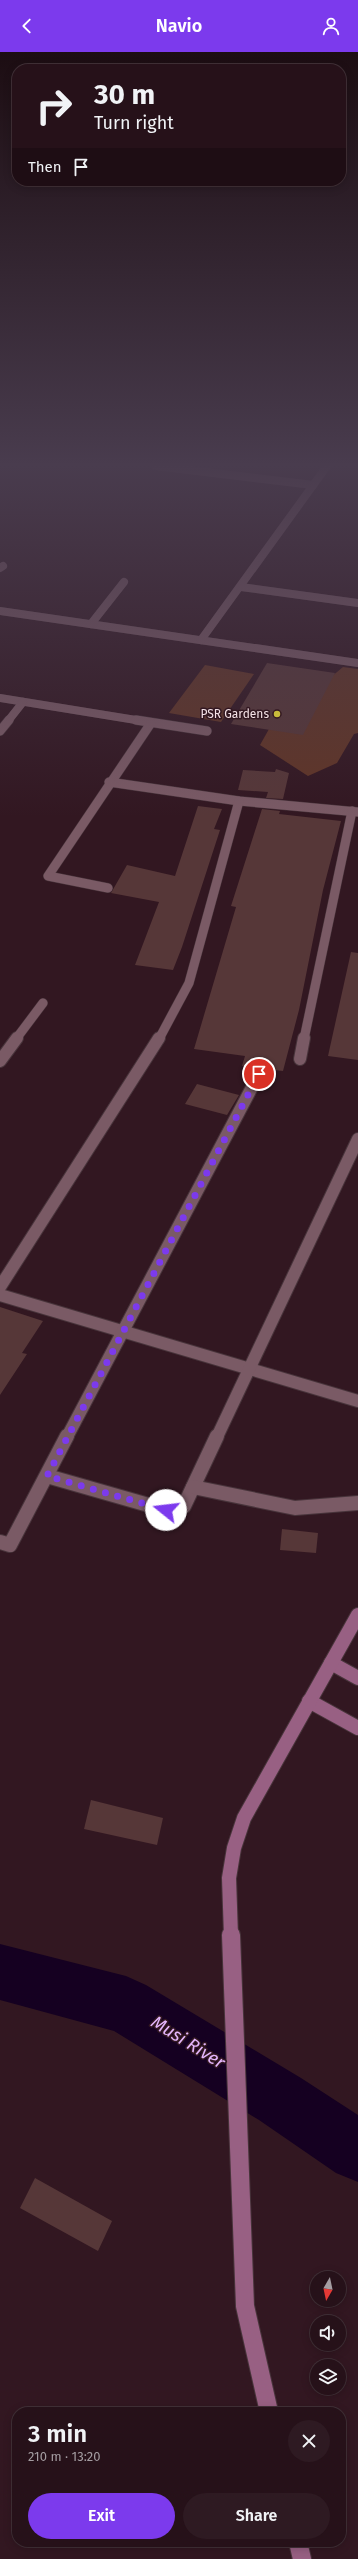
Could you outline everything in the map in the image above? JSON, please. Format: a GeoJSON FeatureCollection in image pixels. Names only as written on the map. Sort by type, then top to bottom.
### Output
{"type":"FeatureCollection","features":[{"type":"Feature","properties":{"kind":"street"},"geometry":{"type":"LineString","coordinates":[[91,624],[123,583]]}},
{"type":"Feature","properties":{"kind":"street"},"geometry":{"type":"LineString","coordinates":[[201,640],[244,583]]}},
{"type":"Feature","properties":{"kind":"street"},"geometry":{"type":"LineString","coordinates":[[241,587],[358,603]]}},
{"type":"Feature","properties":{"kind":"street"},"geometry":{"type":"LineString","coordinates":[[0,611],[358,663]]}},
{"type":"Feature","properties":{"kind":"street"},"geometry":{"type":"LineString","coordinates":[[0,698],[207,731]]}},
{"type":"Feature","properties":{"kind":"street"},"geometry":{"type":"LineString","coordinates":[[0,731],[23,702]]}},
{"type":"Feature","properties":{"kind":"street"},"geometry":{"type":"LineString","coordinates":[[108,888],[48,876],[109,782],[151,723]]}},
{"type":"Feature","properties":{"kind":"street"},"geometry":{"type":"LineString","coordinates":[[109,782],[239,801],[355,811],[300,1059]]}},
{"type":"Feature","properties":{"kind":"street"},"geometry":{"type":"LineString","coordinates":[[0,1287],[158,1040],[189,983],[239,801]]}},
{"type":"Feature","properties":{"kind":"street"},"geometry":{"type":"LineString","coordinates":[[0,1061],[43,1003]]}},
{"type":"Feature","properties":{"kind":"street"},"geometry":{"type":"LineString","coordinates":[[0,1542],[10,1545],[124,1332],[259,1074]]}},
{"type":"Feature","properties":{"kind":"street"},"geometry":{"type":"LineString","coordinates":[[47,1476],[166,1510],[176,1510],[184,1506],[358,1139]]}},
{"type":"Feature","properties":{"kind":"street"},"geometry":{"type":"LineString","coordinates":[[0,1295],[249,1370],[358,1401]]}},
{"type":"Feature","properties":{"kind":"street"},"geometry":{"type":"LineString","coordinates":[[193,1487],[296,1508],[358,1503]]}},
{"type":"Feature","properties":{"kind":"street"},"geometry":{"type":"LineString","coordinates":[[268,2407],[245,2306],[229,1878],[234,1848],[244,1818],[358,1615]]}},
{"type":"Feature","properties":{"kind":"street"},"geometry":{"type":"LineString","coordinates":[[331,1663],[358,1678]]}},
{"type":"Feature","properties":{"kind":"street"},"geometry":{"type":"LineString","coordinates":[[309,1701],[358,1728]]}},
{"type":"Feature","properties":{"kind":"street"},"geometry":{"type":"LineString","coordinates":[[299,2547],[302,2559]]}},
{"type":"Feature","properties":{"kind":"shaded area"},"geometry":{"type":"Polygon","coordinates":[[[205,665],[254,674],[221,722],[169,713],[205,665]]]}},
{"type":"Feature","properties":{"kind":"shaded area"},"geometry":{"type":"Polygon","coordinates":[[[343,667],[358,669],[358,733],[354,734],[337,763],[308,776],[260,745],[269,729],[343,667]]]}},
{"type":"Feature","properties":{"kind":"building"},"geometry":{"type":"Polygon","coordinates":[[[267,663],[335,673],[303,735],[231,724],[267,663]]]}},
{"type":"Feature","properties":{"kind":"building"},"geometry":{"type":"Polygon","coordinates":[[[276,769],[289,773],[283,799],[266,798],[268,792],[238,790],[243,770],[275,772],[276,769]]]}},
{"type":"Feature","properties":{"kind":"building"},"geometry":{"type":"Polygon","coordinates":[[[198,806],[222,809],[214,829],[220,830],[182,947],[173,970],[135,965],[159,902],[111,893],[127,865],[175,876],[198,806]]]}},
{"type":"Feature","properties":{"kind":"building"},"geometry":{"type":"Polygon","coordinates":[[[262,809],[280,811],[279,814],[341,821],[323,890],[299,1010],[283,1071],[242,1066],[245,1056],[194,1049],[236,907],[231,906],[262,809]]]}},
{"type":"Feature","properties":{"kind":"building"},"geometry":{"type":"Polygon","coordinates":[[[351,952],[358,953],[358,1060],[328,1056],[351,952]]]}},
{"type":"Feature","properties":{"kind":"building"},"geometry":{"type":"Polygon","coordinates":[[[197,1084],[239,1095],[227,1115],[185,1104],[197,1084]]]}},
{"type":"Feature","properties":{"kind":"building"},"geometry":{"type":"Polygon","coordinates":[[[0,1307],[43,1321],[22,1353],[27,1354],[0,1395],[0,1307]]]}},
{"type":"Feature","properties":{"kind":"building"},"geometry":{"type":"Polygon","coordinates":[[[282,1529],[318,1533],[316,1553],[280,1550],[282,1529]]]}},
{"type":"Feature","properties":{"kind":"building"},"geometry":{"type":"Polygon","coordinates":[[[91,1800],[163,1818],[157,1845],[84,1829],[91,1800]]]}},
{"type":"Feature","properties":{"kind":"building"},"geometry":{"type":"Polygon","coordinates":[[[35,2178],[112,2221],[98,2251],[20,2208],[35,2178]]]}},
{"type":"Feature","properties":{"kind":"waterway","name":"Musi River"},"geometry":{"type":"LineString","coordinates":[[0,1972],[126,2005],[280,2099],[358,2151]]}},
{"type":"Feature","properties":{"kind":"place","name":"PSR Gardens"},"geometry":{"type":"Point","coordinates":[277,714]}},
{"type":"Feature","properties":{"kind":"route"},"geometry":{"type":"LineString","coordinates":[[166,1510],[47,1476],[259,1074]]}}]}
